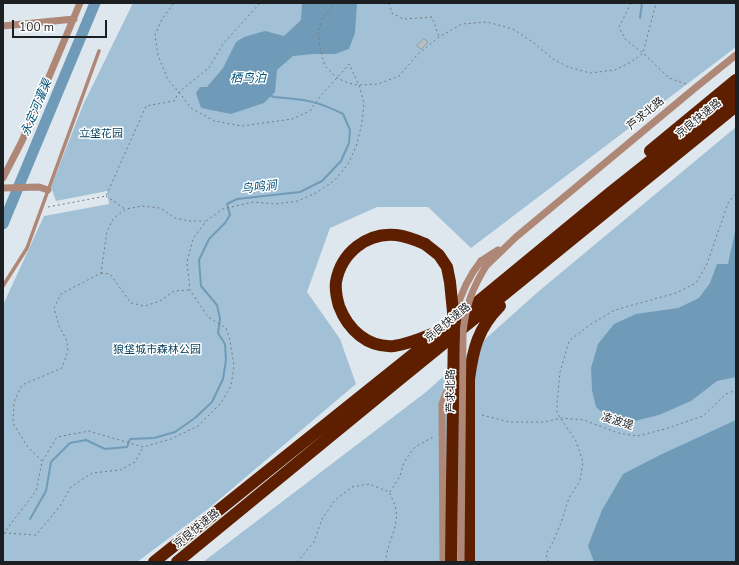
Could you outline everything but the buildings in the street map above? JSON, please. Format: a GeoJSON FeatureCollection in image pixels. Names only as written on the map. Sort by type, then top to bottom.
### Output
{"type":"FeatureCollection","features":[{"type":"Feature","properties":{"kind":"highway"},"geometry":{"type":"LineString","coordinates":[[610,193],[643,157],[736,80]]}},
{"type":"Feature","properties":{"kind":"highway"},"geometry":{"type":"LineString","coordinates":[[610,193],[736,93]]}},
{"type":"Feature","properties":{"kind":"highway","name":"京良快速路"},"geometry":{"type":"LineString","coordinates":[[154,562],[397,374],[523,280],[736,106]]}},
{"type":"Feature","properties":{"kind":"highway","name":"京良快速路"},"geometry":{"type":"LineString","coordinates":[[177,562],[397,374],[450,325],[610,193]]}},
{"type":"Feature","properties":{"kind":"highway"},"geometry":{"type":"LineString","coordinates":[[450,325],[408,343],[393,346],[379,344],[365,339],[356,333],[349,325],[342,313],[337,299],[336,284],[340,268],[349,254],[361,243],[374,236],[387,234],[414,239],[425,244],[439,255],[447,267],[450,282],[451,562]]}},
{"type":"Feature","properties":{"kind":"highway"},"geometry":{"type":"LineString","coordinates":[[469,562],[469,379],[472,358],[482,327],[523,280]]}},
{"type":"Feature","properties":{"kind":"street"},"geometry":{"type":"LineString","coordinates":[[3,178],[22,141],[80,3]]}},
{"type":"Feature","properties":{"kind":"street"},"geometry":{"type":"LineString","coordinates":[[3,26],[74,19]]}},
{"type":"Feature","properties":{"kind":"street","name":"芦求北路"},"geometry":{"type":"LineString","coordinates":[[450,325],[460,295],[473,271],[736,55]]}},
{"type":"Feature","properties":{"kind":"street"},"geometry":{"type":"LineString","coordinates":[[3,188],[39,188],[48,190]]}},
{"type":"Feature","properties":{"kind":"street","name":"芦求北路"},"geometry":{"type":"LineString","coordinates":[[461,562],[463,332],[468,304],[484,263]]}},
{"type":"Feature","properties":{"kind":"street"},"geometry":{"type":"LineString","coordinates":[[443,562],[443,397],[451,390],[458,390],[464,394],[469,408]]}},
{"type":"Feature","properties":{"kind":"lane"},"geometry":{"type":"LineString","coordinates":[[3,286],[27,248],[99,51]]}},
{"type":"Feature","properties":{"kind":"path"},"geometry":{"type":"LineString","coordinates":[[3,533],[36,491],[42,462],[57,437],[89,431],[143,447],[171,439],[198,426],[220,404],[231,386],[234,366],[230,340],[226,328],[208,317],[190,290],[187,262],[193,239],[206,221],[224,209],[253,202],[275,204],[298,201],[316,194],[335,180],[348,164],[357,141],[362,123],[364,102],[359,85],[349,64],[318,99],[310,111],[292,119],[242,126],[214,121],[191,108],[168,80],[158,55],[155,35],[162,19],[174,3]]}},
{"type":"Feature","properties":{"kind":"path"},"geometry":{"type":"LineString","coordinates":[[106,196],[146,106],[174,100],[179,92],[209,68],[223,44],[260,3]]}},
{"type":"Feature","properties":{"kind":"path"},"geometry":{"type":"LineString","coordinates":[[335,3],[322,19],[318,33],[321,53],[326,66],[337,78],[348,83],[359,85],[378,84],[398,76],[418,54],[439,37],[462,24],[487,22],[513,29],[534,42],[553,59],[568,67],[590,73],[615,70],[643,53],[656,3]]}},
{"type":"Feature","properties":{"kind":"path"},"geometry":{"type":"LineString","coordinates":[[389,3],[392,12],[403,19],[432,17],[439,37]]}},
{"type":"Feature","properties":{"kind":"path"},"geometry":{"type":"LineString","coordinates":[[631,3],[619,27],[626,39],[669,78],[695,88]]}},
{"type":"Feature","properties":{"kind":"path"},"geometry":{"type":"LineString","coordinates":[[548,562],[546,554],[553,542],[570,498],[580,481],[583,462],[576,441],[557,413],[560,372],[570,341],[591,324],[615,310],[676,294],[696,283],[707,264],[728,203],[736,194]]}},
{"type":"Feature","properties":{"kind":"path"},"geometry":{"type":"LineString","coordinates":[[42,208],[106,196],[126,210]]}},
{"type":"Feature","properties":{"kind":"path"},"geometry":{"type":"LineString","coordinates":[[100,273],[107,231],[114,218],[126,210],[142,206],[160,208],[175,218],[189,221],[206,221]]}},
{"type":"Feature","properties":{"kind":"path"},"geometry":{"type":"LineString","coordinates":[[42,462],[27,446],[12,423],[14,402],[22,385],[62,368],[68,351],[54,308],[61,294],[100,273],[110,274],[131,303],[145,306],[160,301],[174,291],[190,290]]}},
{"type":"Feature","properties":{"kind":"path","name":"凌波堤"},"geometry":{"type":"LineString","coordinates":[[482,415],[509,422],[545,422],[561,418],[584,420],[618,433],[638,436],[704,416],[726,394],[736,390]]}},
{"type":"Feature","properties":{"kind":"path"},"geometry":{"type":"LineString","coordinates":[[389,492],[400,476],[404,462],[415,447],[435,436]]}},
{"type":"Feature","properties":{"kind":"path"},"geometry":{"type":"LineString","coordinates":[[3,533],[36,536],[60,506],[72,487],[92,473],[120,470],[130,465],[135,462],[143,447]]}},
{"type":"Feature","properties":{"kind":"path"},"geometry":{"type":"LineString","coordinates":[[297,562],[314,542],[322,520],[335,500],[352,487],[369,484],[389,492],[396,510],[396,525],[386,556],[386,562]]}},
{"type":"Feature","properties":{"kind":"green space","name":"狼垡城市森林公园"},"geometry":{"type":"Polygon","coordinates":[[[133,3],[736,3],[736,47],[471,248],[428,207],[377,207],[330,228],[307,292],[340,339],[356,384],[208,509],[137,562],[3,562],[3,305],[44,216],[109,204],[107,191],[56,201],[51,187],[83,105],[133,3]]]}},
{"type":"Feature","properties":{"kind":"green space"},"geometry":{"type":"Polygon","coordinates":[[[736,127],[736,562],[203,562],[426,392],[539,291],[736,127]]]}},
{"type":"Feature","properties":{"kind":"water","name":"栖鸟泊"},"geometry":{"type":"Polygon","coordinates":[[[302,3],[357,3],[355,33],[349,49],[335,54],[293,56],[277,70],[275,92],[264,103],[231,114],[201,108],[196,93],[200,87],[207,87],[223,68],[236,42],[244,37],[265,31],[284,36],[301,20],[302,3]]]}},
{"type":"Feature","properties":{"kind":"water"},"geometry":{"type":"Polygon","coordinates":[[[736,227],[736,377],[717,381],[691,401],[659,415],[631,422],[610,419],[596,407],[592,390],[591,368],[598,344],[614,324],[636,314],[678,308],[699,298],[710,283],[717,264],[728,264],[736,227]]]}},
{"type":"Feature","properties":{"kind":"water"},"geometry":{"type":"Polygon","coordinates":[[[736,420],[736,562],[594,562],[588,546],[602,510],[623,474],[662,454],[736,420]]]}},
{"type":"Feature","properties":{"kind":"waterway","name":"永定河灌渠"},"geometry":{"type":"LineString","coordinates":[[3,224],[95,3]]}},
{"type":"Feature","properties":{"kind":"waterway"},"geometry":{"type":"LineString","coordinates":[[640,18],[642,3]]}},
{"type":"Feature","properties":{"kind":"waterway","name":"鸟鸣涧"},"geometry":{"type":"LineString","coordinates":[[30,519],[46,491],[51,462],[70,443],[86,440],[105,449],[127,447],[130,439],[154,438],[175,432],[195,418],[212,402],[223,379],[226,360],[225,344],[218,333],[220,319],[217,305],[201,286],[199,260],[209,239],[225,223],[230,215],[227,204],[237,199],[300,192],[322,181],[341,161],[349,143],[350,130],[343,114],[326,106],[310,101],[274,97],[270,95]]}},
{"type":"Feature","properties":{"kind":"park label","name":"立垡花园"},"geometry":{"type":"Point","coordinates":[101,134]}}]}
